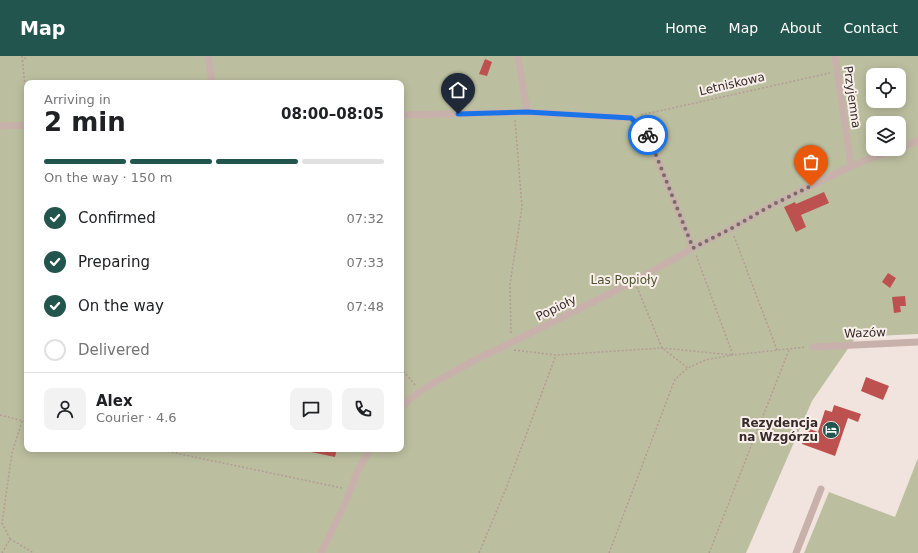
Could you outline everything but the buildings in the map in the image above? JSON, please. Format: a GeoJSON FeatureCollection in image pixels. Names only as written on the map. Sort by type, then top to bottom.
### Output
{"type":"FeatureCollection","features":[{"type":"Feature","properties":{"kind":"street"},"geometry":{"type":"LineString","coordinates":[[208,56],[212,80]]}},
{"type":"Feature","properties":{"kind":"street"},"geometry":{"type":"LineString","coordinates":[[518,56],[527,112]]}},
{"type":"Feature","properties":{"kind":"street","name":"Przyjemna"},"geometry":{"type":"LineString","coordinates":[[835,56],[851,166]]}},
{"type":"Feature","properties":{"kind":"street"},"geometry":{"type":"LineString","coordinates":[[404,115],[527,112],[631,118],[647,133],[693,248]]}},
{"type":"Feature","properties":{"kind":"street"},"geometry":{"type":"LineString","coordinates":[[0,126],[24,125]]}},
{"type":"Feature","properties":{"kind":"street","name":"Popioły"},"geometry":{"type":"LineString","coordinates":[[906,146],[918,140]]}},
{"type":"Feature","properties":{"kind":"street","name":"Popioły"},"geometry":{"type":"LineString","coordinates":[[404,405],[420,391],[481,356],[634,281],[772,205],[851,166],[877,156]]}},
{"type":"Feature","properties":{"kind":"street","name":"Wazów"},"geometry":{"type":"LineString","coordinates":[[813,347],[918,342]]}},
{"type":"Feature","properties":{"kind":"street"},"geometry":{"type":"LineString","coordinates":[[321,553],[340,514],[360,464],[368,452]]}},
{"type":"Feature","properties":{"kind":"street"},"geometry":{"type":"LineString","coordinates":[[796,553],[821,489]]}},
{"type":"Feature","properties":{"kind":"path"},"geometry":{"type":"LineString","coordinates":[[22,56],[24,80]]}},
{"type":"Feature","properties":{"kind":"path"},"geometry":{"type":"LineString","coordinates":[[22,62],[27,56]]}},
{"type":"Feature","properties":{"kind":"path","name":"Letniskowa"},"geometry":{"type":"LineString","coordinates":[[631,118],[837,71]]}},
{"type":"Feature","properties":{"kind":"path"},"geometry":{"type":"LineString","coordinates":[[511,342],[510,284],[522,208],[514,112]]}},
{"type":"Feature","properties":{"kind":"path"},"geometry":{"type":"LineString","coordinates":[[732,228],[777,350]]}},
{"type":"Feature","properties":{"kind":"path"},"geometry":{"type":"LineString","coordinates":[[693,248],[733,355]]}},
{"type":"Feature","properties":{"kind":"path"},"geometry":{"type":"LineString","coordinates":[[634,281],[662,348],[688,368]]}},
{"type":"Feature","properties":{"kind":"path"},"geometry":{"type":"LineString","coordinates":[[609,553],[675,379],[688,368],[705,360],[733,355],[813,347]]}},
{"type":"Feature","properties":{"kind":"path"},"geometry":{"type":"LineString","coordinates":[[513,350],[556,355],[662,348],[733,355]]}},
{"type":"Feature","properties":{"kind":"path"},"geometry":{"type":"LineString","coordinates":[[709,553],[789,349]]}},
{"type":"Feature","properties":{"kind":"path"},"geometry":{"type":"LineString","coordinates":[[479,553],[507,486],[556,355]]}},
{"type":"Feature","properties":{"kind":"path"},"geometry":{"type":"LineString","coordinates":[[404,372],[420,391]]}},
{"type":"Feature","properties":{"kind":"path"},"geometry":{"type":"LineString","coordinates":[[0,415],[22,421],[12,453],[2,522],[10,539],[34,553]]}},
{"type":"Feature","properties":{"kind":"path"},"geometry":{"type":"LineString","coordinates":[[171,452],[350,489]]}},
{"type":"Feature","properties":{"kind":"path"},"geometry":{"type":"LineString","coordinates":[[2,553],[10,539]]}},
{"type":"Feature","properties":{"kind":"green space","name":"Las Popioły"},"geometry":{"type":"Polygon","coordinates":[[[0,56],[918,56],[918,334],[856,337],[812,401],[746,553],[0,553],[0,56]]]}},
{"type":"Feature","properties":{"kind":"green space"},"geometry":{"type":"Polygon","coordinates":[[[918,458],[918,553],[804,553],[829,492],[895,517],[918,458]]]}},
{"type":"Feature","properties":{"kind":"way so far"},"geometry":{"type":"LineString","coordinates":[[648,135],[693,248],[772,205],[811,186]]}},
{"type":"Feature","properties":{"kind":"place","name":"Rezydencja na Wzgórzu"},"geometry":{"type":"Point","coordinates":[831,430]}},
{"type":"Feature","properties":{"kind":"route"},"geometry":{"type":"LineString","coordinates":[[458,114],[527,112],[631,118],[648,135]]}}]}
